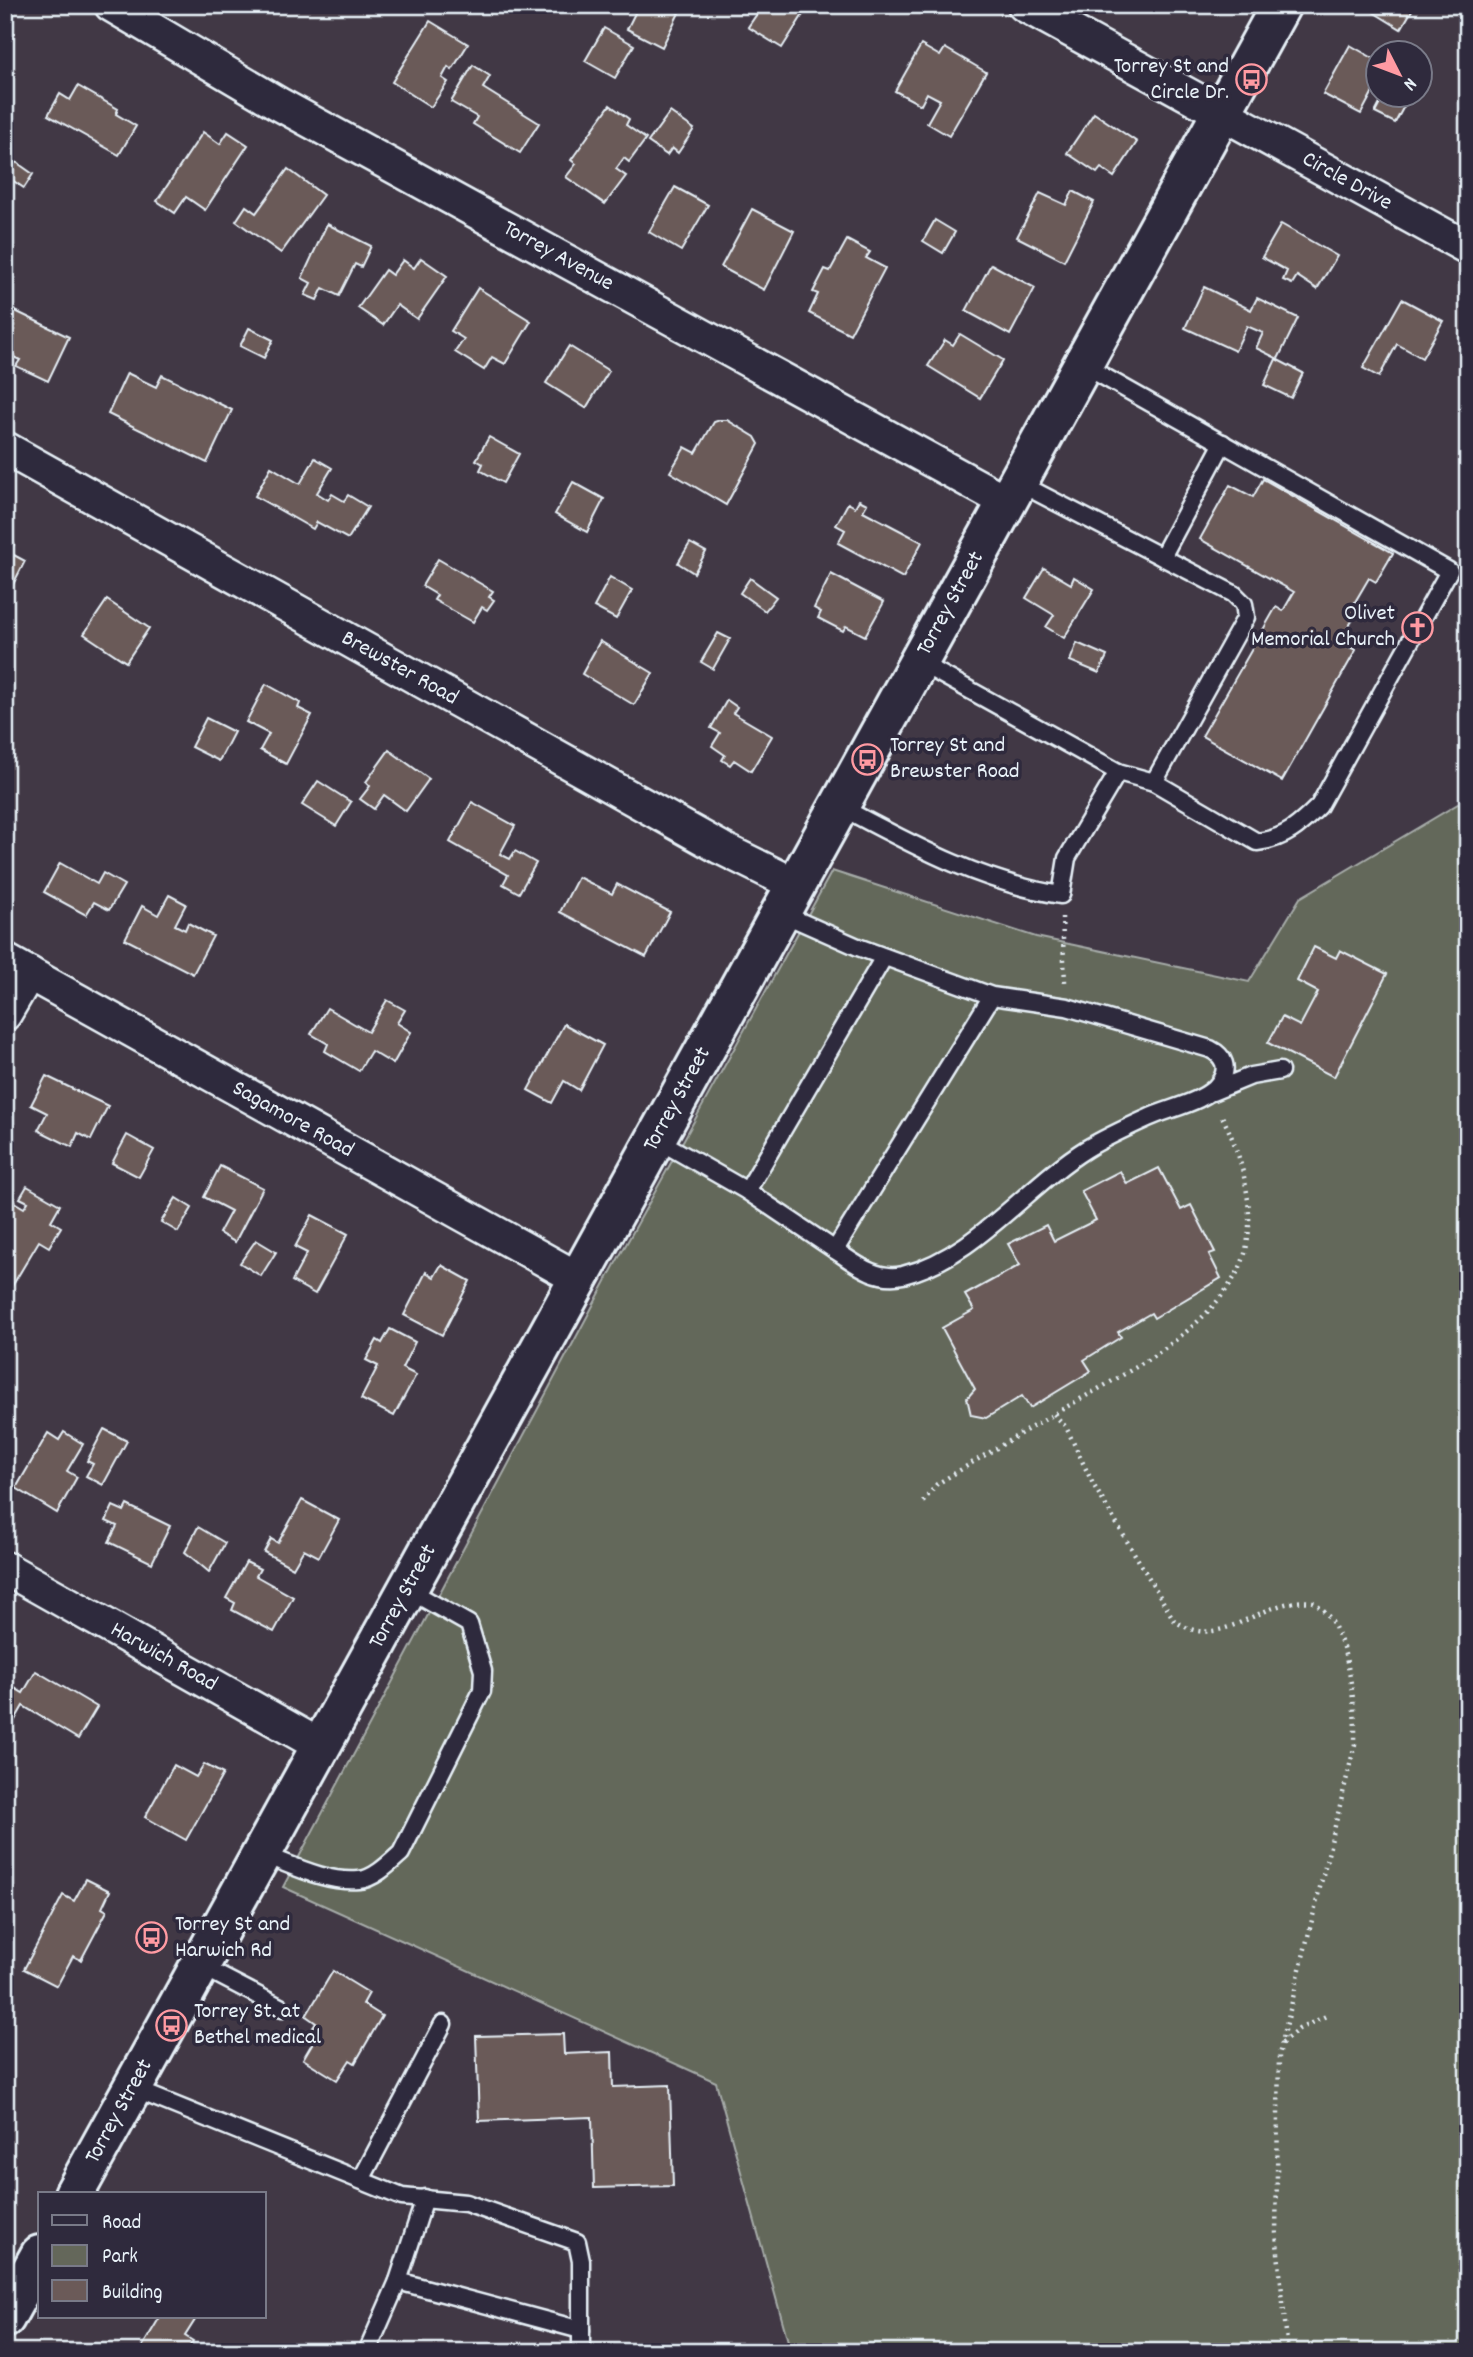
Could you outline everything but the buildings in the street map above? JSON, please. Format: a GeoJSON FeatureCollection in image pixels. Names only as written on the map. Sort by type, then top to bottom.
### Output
{"type":"FeatureCollection","features":[{"type":"Feature","properties":{"kind":"main road","name":"Torrey Street"},"geometry":{"type":"LineString","coordinates":[[75,2192],[1085,366],[1281,5]]}},
{"type":"Feature","properties":{"kind":"main road"},"geometry":{"type":"LineString","coordinates":[[5,2318],[38,2259]]}},
{"type":"Feature","properties":{"kind":"street","name":"Torrey Avenue"},"geometry":{"type":"LineString","coordinates":[[111,5],[279,104],[1014,493]]}},
{"type":"Feature","properties":{"kind":"street","name":"Circle Drive"},"geometry":{"type":"LineString","coordinates":[[1024,5],[1468,248]]}},
{"type":"Feature","properties":{"kind":"street","name":"Brewster Road"},"geometry":{"type":"LineString","coordinates":[[5,448],[721,848],[788,899]]}},
{"type":"Feature","properties":{"kind":"street"},"geometry":{"type":"LineString","coordinates":[[5,1014],[17,966]]}},
{"type":"Feature","properties":{"kind":"street","name":"Sagamore Road"},"geometry":{"type":"LineString","coordinates":[[17,966],[579,1279]]}},
{"type":"Feature","properties":{"kind":"street","name":"Harwich Road"},"geometry":{"type":"LineString","coordinates":[[5,1568],[321,1746]]}},
{"type":"Feature","properties":{"kind":"lane"},"geometry":{"type":"LineString","coordinates":[[919,662],[1118,772],[1154,782],[1257,842],[1275,840],[1298,827],[1319,806],[1449,571],[1085,366]]}},
{"type":"Feature","properties":{"kind":"lane"},"geometry":{"type":"LineString","coordinates":[[1162,557],[1223,443]]}},
{"type":"Feature","properties":{"kind":"lane"},"geometry":{"type":"LineString","coordinates":[[1014,493],[1162,557],[1234,594],[1244,604],[1246,617],[1154,782]]}},
{"type":"Feature","properties":{"kind":"lane"},"geometry":{"type":"LineString","coordinates":[[841,807],[932,855],[1023,889],[1061,895],[1067,858],[1118,772]]}},
{"type":"Feature","properties":{"kind":"lane"},"geometry":{"type":"LineString","coordinates":[[788,899],[884,957],[992,996],[1067,1007],[1219,1054],[1225,1063],[1224,1071],[1220,1083],[1209,1093]]}},
{"type":"Feature","properties":{"kind":"lane"},"geometry":{"type":"LineString","coordinates":[[747,1191],[884,957]]}},
{"type":"Feature","properties":{"kind":"lane"},"geometry":{"type":"LineString","coordinates":[[835,1250],[992,996]]}},
{"type":"Feature","properties":{"kind":"lane"},"geometry":{"type":"LineString","coordinates":[[656,1139],[747,1191],[835,1250],[880,1276],[904,1275],[923,1267],[982,1232],[1029,1190],[1088,1148],[1149,1118],[1251,1076],[1280,1071]]}},
{"type":"Feature","properties":{"kind":"lane"},"geometry":{"type":"LineString","coordinates":[[262,1854],[323,1877],[361,1881],[384,1868],[401,1853],[482,1691],[483,1671],[469,1624],[407,1589]]}},
{"type":"Feature","properties":{"kind":"lane"},"geometry":{"type":"LineString","coordinates":[[201,1966],[282,2008]]}},
{"type":"Feature","properties":{"kind":"lane"},"geometry":{"type":"LineString","coordinates":[[362,2178],[443,2024]]}},
{"type":"Feature","properties":{"kind":"lane"},"geometry":{"type":"LineString","coordinates":[[132,2088],[362,2178],[402,2197],[466,2203],[577,2242],[581,2261],[580,2352]]}},
{"type":"Feature","properties":{"kind":"lane"},"geometry":{"type":"LineString","coordinates":[[367,2352],[398,2281],[425,2198]]}},
{"type":"Feature","properties":{"kind":"lane"},"geometry":{"type":"LineString","coordinates":[[398,2281],[581,2330]]}},
{"type":"Feature","properties":{"kind":"path"},"geometry":{"type":"LineString","coordinates":[[1061,895],[1067,1007]]}},
{"type":"Feature","properties":{"kind":"path"},"geometry":{"type":"LineString","coordinates":[[923,1502],[937,1484],[1131,1369],[1180,1335],[1206,1312],[1239,1269],[1246,1242],[1244,1175],[1233,1136],[1209,1093]]}},
{"type":"Feature","properties":{"kind":"path"},"geometry":{"type":"LineString","coordinates":[[1054,1414],[1066,1427],[1093,1484],[1174,1620],[1195,1633],[1220,1631],[1283,1603],[1312,1602],[1329,1616],[1347,1661],[1355,1697],[1355,1744],[1282,2043],[1276,2233],[1288,2352]]}},
{"type":"Feature","properties":{"kind":"path"},"geometry":{"type":"LineString","coordinates":[[1282,2043],[1299,2029],[1325,2016]]}},
{"type":"Feature","properties":{"kind":"green space"},"geometry":{"type":"Polygon","coordinates":[[[1468,798],[1468,2352],[791,2352],[716,2082],[283,1887],[613,1268],[832,871],[1036,937],[1249,982],[1300,898],[1468,798]]]}},
{"type":"Feature","properties":{"kind":"place","name":"Torrey St and Circle Dr."},"geometry":{"type":"Point","coordinates":[1252,80]}},
{"type":"Feature","properties":{"kind":"place","name":"Olivet Memorial Church"},"geometry":{"type":"Point","coordinates":[1418,627]}},
{"type":"Feature","properties":{"kind":"place","name":"Torrey St and Brewster Road"},"geometry":{"type":"Point","coordinates":[867,759]}},
{"type":"Feature","properties":{"kind":"place","name":"Torrey St and Harwich Rd"},"geometry":{"type":"Point","coordinates":[152,1938]}},
{"type":"Feature","properties":{"kind":"place","name":"Torrey St. at Bethel medical"},"geometry":{"type":"Point","coordinates":[171,2025]}}]}
